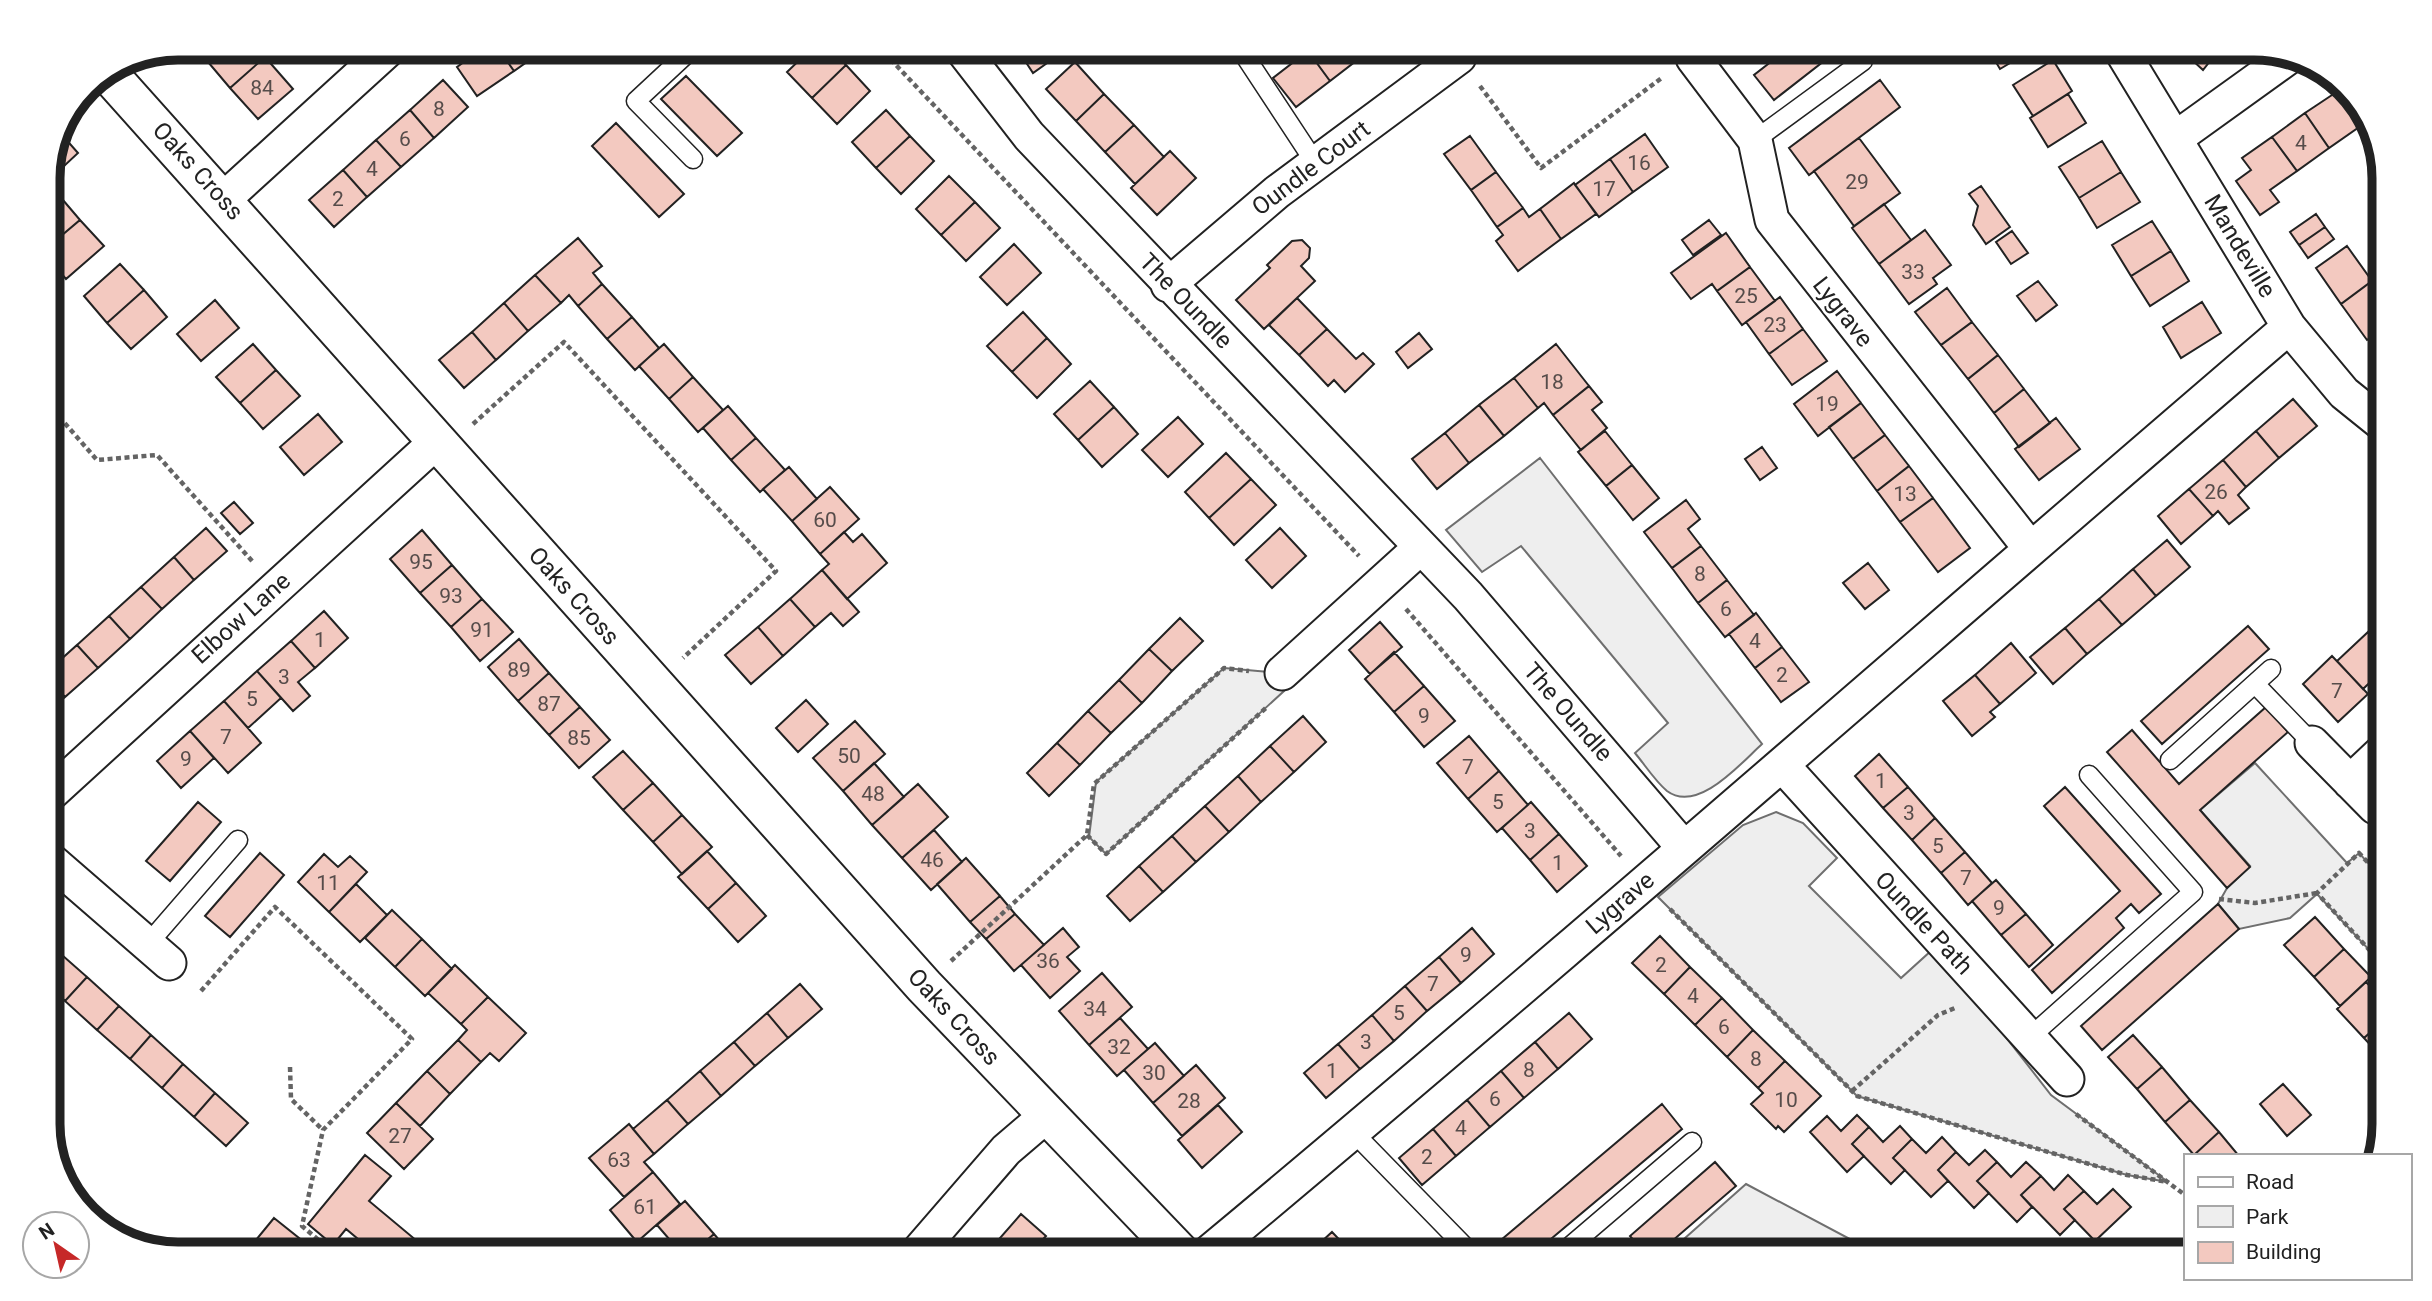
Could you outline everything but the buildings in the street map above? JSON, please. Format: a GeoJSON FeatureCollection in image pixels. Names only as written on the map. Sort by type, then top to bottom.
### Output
{"type":"FeatureCollection","features":[{"type":"Feature","properties":{"kind":"street"},"geometry":{"type":"LineString","coordinates":[[223,199],[377,60]]}},
{"type":"Feature","properties":{"kind":"street","name":"The Oundle"},"geometry":{"type":"LineString","coordinates":[[970,60],[1029,136],[1168,285],[1367,486],[1468,596],[1684,848]]}},
{"type":"Feature","properties":{"kind":"street","name":"Oundle Court"},"geometry":{"type":"LineString","coordinates":[[1168,285],[1230,230],[1455,60]]}},
{"type":"Feature","properties":{"kind":"street","name":"Lygrave"},"geometry":{"type":"LineString","coordinates":[[1695,60],[1755,140],[1772,220],[2030,548]]}},
{"type":"Feature","properties":{"kind":"street","name":"Mandeville"},"geometry":{"type":"LineString","coordinates":[[2131,60],[2289,327],[2344,393],[2372,416]]}},
{"type":"Feature","properties":{"kind":"street"},"geometry":{"type":"LineString","coordinates":[[2176,138],[2280,63]]}},
{"type":"Feature","properties":{"kind":"street","name":"Oaks Cross"},"geometry":{"type":"LineString","coordinates":[[113,79],[924,986],[1169,1242]]}},
{"type":"Feature","properties":{"kind":"street","name":"Lygrave"},"geometry":{"type":"LineString","coordinates":[[1221,1242],[1783,766],[2030,548],[2289,327]]}},
{"type":"Feature","properties":{"kind":"street","name":"Elbow Lane"},"geometry":{"type":"LineString","coordinates":[[60,785],[275,586],[440,446]]}},
{"type":"Feature","properties":{"kind":"street"},"geometry":{"type":"LineString","coordinates":[[1282,673],[1421,547]]}},
{"type":"Feature","properties":{"kind":"street"},"geometry":{"type":"LineString","coordinates":[[2312,743],[2372,804]]}},
{"type":"Feature","properties":{"kind":"street"},"geometry":{"type":"LineString","coordinates":[[2350,782],[2372,761]]}},
{"type":"Feature","properties":{"kind":"street","name":"Oundle Path"},"geometry":{"type":"LineString","coordinates":[[1783,766],[1820,810],[2067,1079]]}},
{"type":"Feature","properties":{"kind":"street"},"geometry":{"type":"LineString","coordinates":[[60,868],[158,954]]}},
{"type":"Feature","properties":{"kind":"street"},"geometry":{"type":"LineString","coordinates":[[926,1242],[1006,1150],[1047,1115]]}},
{"type":"Feature","properties":{"kind":"lane"},"geometry":{"type":"LineString","coordinates":[[680,60],[636,101],[693,159]]}},
{"type":"Feature","properties":{"kind":"lane"},"geometry":{"type":"LineString","coordinates":[[1248,60],[1316,164]]}},
{"type":"Feature","properties":{"kind":"lane"},"geometry":{"type":"LineString","coordinates":[[1755,140],[1863,61]]}},
{"type":"Feature","properties":{"kind":"lane"},"geometry":{"type":"LineString","coordinates":[[2169,760],[2272,669]]}},
{"type":"Feature","properties":{"kind":"lane"},"geometry":{"type":"LineString","coordinates":[[2256,685],[2312,743]]}},
{"type":"Feature","properties":{"kind":"lane"},"geometry":{"type":"LineString","coordinates":[[2030,1037],[2193,892],[2089,775]]}},
{"type":"Feature","properties":{"kind":"lane"},"geometry":{"type":"LineString","coordinates":[[158,954],[238,839]]}},
{"type":"Feature","properties":{"kind":"lane"},"geometry":{"type":"LineString","coordinates":[[1353,1132],[1460,1242]]}},
{"type":"Feature","properties":{"kind":"lane"},"geometry":{"type":"LineString","coordinates":[[1575,1242],[1692,1142]]}},
{"type":"Feature","properties":{"kind":"path"},"geometry":{"type":"LineString","coordinates":[[1461,60],[1541,167],[1647,86],[1690,60]]}},
{"type":"Feature","properties":{"kind":"path"},"geometry":{"type":"LineString","coordinates":[[440,446],[564,342],[776,571],[654,685]]}},
{"type":"Feature","properties":{"kind":"path"},"geometry":{"type":"LineString","coordinates":[[60,418],[97,460],[157,455],[275,586]]}},
{"type":"Feature","properties":{"kind":"path"},"geometry":{"type":"LineString","coordinates":[[924,986],[1087,835],[1094,784],[1224,668],[1282,673],[1284,691],[1106,854],[1087,835]]}},
{"type":"Feature","properties":{"kind":"path"},"geometry":{"type":"LineString","coordinates":[[2190,895],[2255,903],[2317,893],[2359,853],[2372,867]]}},
{"type":"Feature","properties":{"kind":"path"},"geometry":{"type":"LineString","coordinates":[[2317,893],[2372,953]]}},
{"type":"Feature","properties":{"kind":"path"},"geometry":{"type":"LineString","coordinates":[[201,991],[275,907],[412,1039],[323,1130],[302,1226],[321,1242]]}},
{"type":"Feature","properties":{"kind":"path"},"geometry":{"type":"LineString","coordinates":[[1852,1091],[1938,1015],[1990,993]]}},
{"type":"Feature","properties":{"kind":"path"},"geometry":{"type":"LineString","coordinates":[[290,1067],[291,1099],[323,1130]]}},
{"type":"Feature","properties":{"kind":"path"},"geometry":{"type":"LineString","coordinates":[[2067,1079],[2051,1095],[2184,1194]]}},
{"type":"Feature","properties":{"kind":"green space"},"geometry":{"type":"Polygon","coordinates":[[[1540,458],[1762,744],[1731,773],[1705,791],[1692,796],[1679,796],[1667,791],[1635,753],[1668,723],[1521,546],[1482,572],[1446,530],[1540,458]]]}},
{"type":"Feature","properties":{"kind":"green space"},"geometry":{"type":"Polygon","coordinates":[[[1224,668],[1282,673],[1284,691],[1106,854],[1089,837],[1096,782],[1224,668]]]}},
{"type":"Feature","properties":{"kind":"green space"},"geometry":{"type":"Polygon","coordinates":[[[2255,763],[2347,863],[2359,853],[2372,867],[2372,953],[2317,894],[2290,918],[2239,929],[2218,904],[2227,888],[2250,866],[2200,810],[2255,763]]]}},
{"type":"Feature","properties":{"kind":"green space"},"geometry":{"type":"Polygon","coordinates":[[[1776,812],[1803,823],[1837,858],[1809,886],[1901,978],[1932,950],[1976,999],[2051,1095],[2168,1182],[2127,1175],[1857,1096],[1658,897],[1743,825],[1776,812]]]}},
{"type":"Feature","properties":{"kind":"green space"},"geometry":{"type":"Polygon","coordinates":[[[1746,1184],[1855,1242],[1681,1242],[1746,1184]]]}}]}
